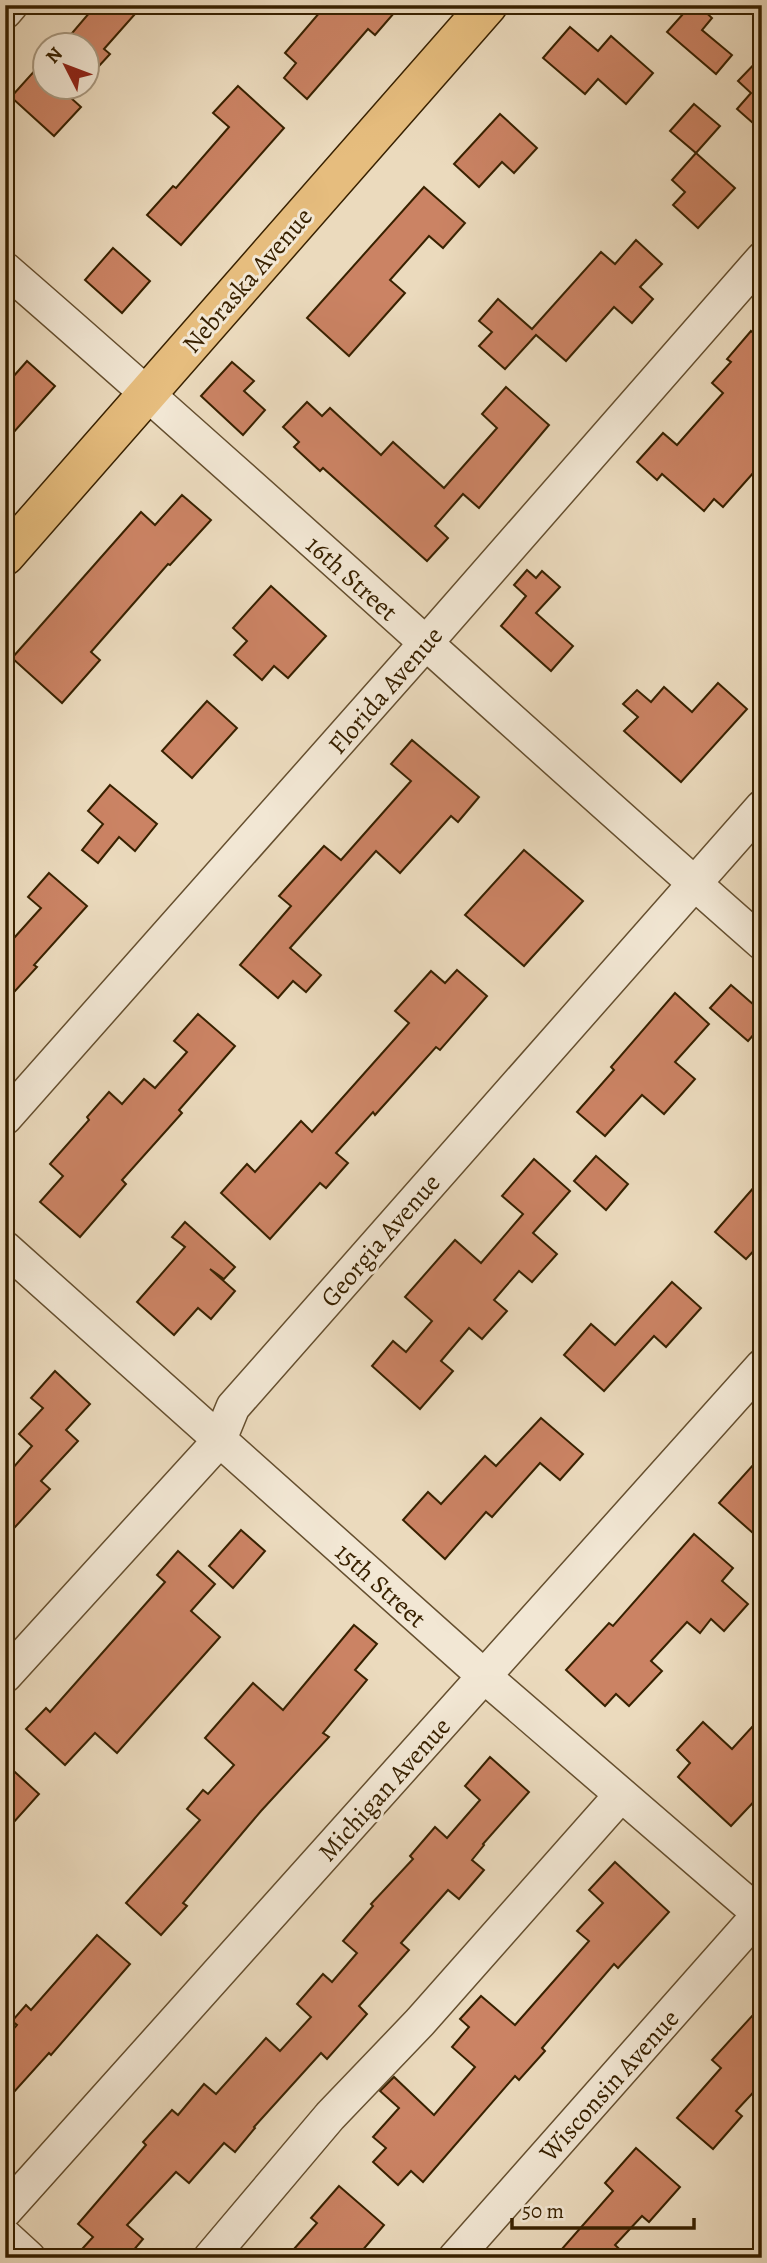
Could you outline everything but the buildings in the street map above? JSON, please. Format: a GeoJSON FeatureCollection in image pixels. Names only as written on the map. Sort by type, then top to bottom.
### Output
{"type":"FeatureCollection","features":[{"type":"Feature","properties":{"kind":"main road","name":"Nebraska Avenue"},"geometry":{"type":"LineString","coordinates":[[5,556],[488,5]]}},
{"type":"Feature","properties":{"kind":"street"},"geometry":{"type":"LineString","coordinates":[[5,12],[11,5]]}},
{"type":"Feature","properties":{"kind":"street","name":"Florida Avenue"},"geometry":{"type":"LineString","coordinates":[[5,1118],[762,259]]}},
{"type":"Feature","properties":{"kind":"street","name":"16th Street"},"geometry":{"type":"LineString","coordinates":[[5,268],[762,943]]}},
{"type":"Feature","properties":{"kind":"street","name":"Georgia Avenue"},"geometry":{"type":"LineString","coordinates":[[5,1676],[219,1441],[233,1407],[762,807]]}},
{"type":"Feature","properties":{"kind":"street","name":"15th Street"},"geometry":{"type":"LineString","coordinates":[[5,1248],[485,1677],[761,1914]]}},
{"type":"Feature","properties":{"kind":"street","name":"Michigan Avenue"},"geometry":{"type":"LineString","coordinates":[[5,2211],[762,1366]]}},
{"type":"Feature","properties":{"kind":"street"},"geometry":{"type":"LineString","coordinates":[[210,2258],[330,2116],[420,2022],[621,1795]]}},
{"type":"Feature","properties":{"kind":"street","name":"Wisconsin Avenue"},"geometry":{"type":"LineString","coordinates":[[455,2258],[761,1914]]}},
{"type":"Feature","properties":{"kind":"street"},"geometry":{"type":"LineString","coordinates":[[5,2236],[29,2258]]}}]}
